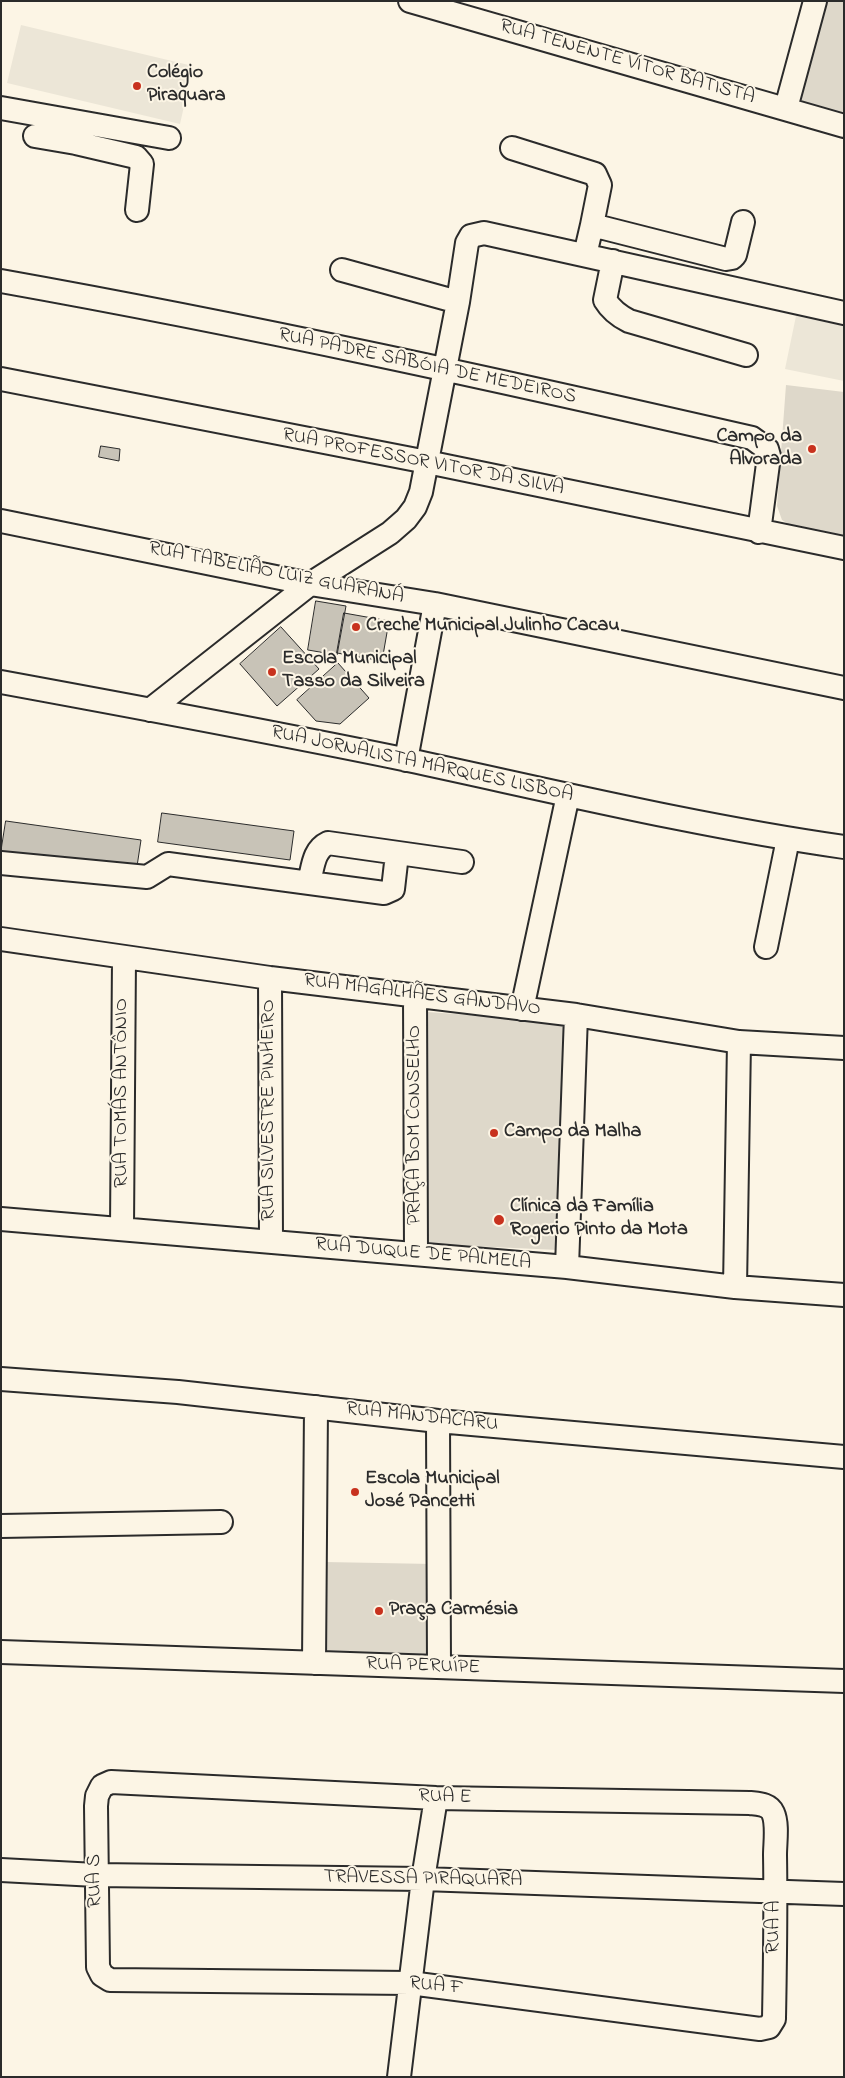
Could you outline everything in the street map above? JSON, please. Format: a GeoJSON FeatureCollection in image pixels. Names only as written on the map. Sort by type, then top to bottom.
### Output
{"type":"FeatureCollection","features":[{"type":"Feature","properties":{"kind":"street","name":"RUA TENENTE VÍTOR BATISTA"},"geometry":{"type":"LineString","coordinates":[[410,1],[844,126]]}},
{"type":"Feature","properties":{"kind":"street"},"geometry":{"type":"LineString","coordinates":[[786,108],[815,1]]}},
{"type":"Feature","properties":{"kind":"street"},"geometry":{"type":"LineString","coordinates":[[1,108],[79,133],[136,157],[142,164],[136,210]]}},
{"type":"Feature","properties":{"kind":"street"},"geometry":{"type":"LineString","coordinates":[[35,136],[79,133],[169,138]]}},
{"type":"Feature","properties":{"kind":"street"},"geometry":{"type":"LineString","coordinates":[[512,148],[594,174],[598,178],[600,185],[585,255]]}},
{"type":"Feature","properties":{"kind":"street"},"geometry":{"type":"LineString","coordinates":[[592,226],[726,259],[732,258],[735,255],[743,222]]}},
{"type":"Feature","properties":{"kind":"street"},"geometry":{"type":"LineString","coordinates":[[150,710],[310,584],[390,533],[406,519],[415,507],[427,462],[458,302],[467,243],[471,236],[484,232],[844,313]]}},
{"type":"Feature","properties":{"kind":"street"},"geometry":{"type":"LineString","coordinates":[[613,261],[605,300],[609,307],[619,316],[629,321],[746,355]]}},
{"type":"Feature","properties":{"kind":"street"},"geometry":{"type":"LineString","coordinates":[[342,270],[458,302]]}},
{"type":"Feature","properties":{"kind":"street","name":"RUA PADRE SABÓIA DE MEDEIROS"},"geometry":{"type":"LineString","coordinates":[[1,282],[123,303],[445,368],[752,438],[766,449],[769,456],[759,532]]}},
{"type":"Feature","properties":{"kind":"street","name":"RUA PROFESSOR VITOR DA SILVA"},"geometry":{"type":"LineString","coordinates":[[1,379],[427,462],[844,548]]}},
{"type":"Feature","properties":{"kind":"street","name":"RUA TABELIÃO LUIZ GUARANÁ"},"geometry":{"type":"LineString","coordinates":[[1,520],[310,584],[435,604],[844,688]]}},
{"type":"Feature","properties":{"kind":"street"},"geometry":{"type":"LineString","coordinates":[[406,760],[435,604]]}},
{"type":"Feature","properties":{"kind":"street","name":"RUA JORNALISTA MARQUES LISBOA"},"geometry":{"type":"LineString","coordinates":[[1,682],[406,760],[788,839],[844,847]]}},
{"type":"Feature","properties":{"kind":"street"},"geometry":{"type":"LineString","coordinates":[[522,1009],[568,795]]}},
{"type":"Feature","properties":{"kind":"street"},"geometry":{"type":"LineString","coordinates":[[766,947],[788,839]]}},
{"type":"Feature","properties":{"kind":"street"},"geometry":{"type":"LineString","coordinates":[[308,882],[317,852],[321,846],[328,843],[462,862]]}},
{"type":"Feature","properties":{"kind":"street"},"geometry":{"type":"LineString","coordinates":[[1,863],[147,877],[168,864],[384,893],[392,889],[398,854]]}},
{"type":"Feature","properties":{"kind":"street","name":"RUA MAGALHÃES GANDAVO"},"geometry":{"type":"LineString","coordinates":[[1,939],[270,978],[576,1015],[739,1042],[844,1048]]}},
{"type":"Feature","properties":{"kind":"street","name":"RUA TOMÁS ANTÔNIO"},"geometry":{"type":"LineString","coordinates":[[122,1228],[124,958]]}},
{"type":"Feature","properties":{"kind":"street","name":"RUA SILVESTRE PINHEIRO"},"geometry":{"type":"LineString","coordinates":[[270,978],[271,1242]]}},
{"type":"Feature","properties":{"kind":"street","name":"PRAÇA BOM CONSELHO"},"geometry":{"type":"LineString","coordinates":[[415,996],[416,1254]]}},
{"type":"Feature","properties":{"kind":"street"},"geometry":{"type":"LineString","coordinates":[[567,1267],[576,1015]]}},
{"type":"Feature","properties":{"kind":"street"},"geometry":{"type":"LineString","coordinates":[[735,1287],[739,1042]]}},
{"type":"Feature","properties":{"kind":"street","name":"RUA DUQUE DE PALMELA"},"geometry":{"type":"LineString","coordinates":[[1,1219],[567,1267],[735,1287],[844,1295]]}},
{"type":"Feature","properties":{"kind":"street","name":"RUA MANDACARU"},"geometry":{"type":"LineString","coordinates":[[1,1379],[178,1392],[438,1421],[844,1457]]}},
{"type":"Feature","properties":{"kind":"street"},"geometry":{"type":"LineString","coordinates":[[314,1663],[316,1407]]}},
{"type":"Feature","properties":{"kind":"street"},"geometry":{"type":"LineString","coordinates":[[438,1421],[439,1667]]}},
{"type":"Feature","properties":{"kind":"street"},"geometry":{"type":"LineString","coordinates":[[1,1526],[221,1522]]}},
{"type":"Feature","properties":{"kind":"street","name":"RUA PERUÍPE"},"geometry":{"type":"LineString","coordinates":[[1,1652],[844,1681]]}},
{"type":"Feature","properties":{"kind":"street","name":"RUA E"},"geometry":{"type":"LineString","coordinates":[[102,1786],[111,1782],[436,1798],[750,1803],[770,1808],[774,1814],[774,1826]]}},
{"type":"Feature","properties":{"kind":"street","name":"RUA S"},"geometry":{"type":"LineString","coordinates":[[102,1786],[97,1796],[96,1806],[98,1967],[102,1975]]}},
{"type":"Feature","properties":{"kind":"street"},"geometry":{"type":"LineString","coordinates":[[399,2077],[423,1879],[436,1798]]}},
{"type":"Feature","properties":{"kind":"street","name":"RUA A"},"geometry":{"type":"LineString","coordinates":[[769,2027],[774,2020],[776,1890],[774,1826]]}},
{"type":"Feature","properties":{"kind":"street","name":"TRAVESSA PIRAQUARA"},"geometry":{"type":"LineString","coordinates":[[1,1870],[96,1875],[423,1879],[776,1890],[844,1894]]}},
{"type":"Feature","properties":{"kind":"street","name":"RUA F"},"geometry":{"type":"LineString","coordinates":[[102,1975],[110,1980],[122,1981],[410,1983],[760,2029],[769,2027]]}},
{"type":"Feature","properties":{"kind":"shaded area"},"geometry":{"type":"Polygon","coordinates":[[[824,1],[844,1],[844,117],[796,102],[824,1]]]}},
{"type":"Feature","properties":{"kind":"shaded area"},"geometry":{"type":"Polygon","coordinates":[[[21,25],[193,66],[180,124],[7,83],[21,25]]]}},
{"type":"Feature","properties":{"kind":"shaded area"},"geometry":{"type":"Polygon","coordinates":[[[796,316],[844,326],[844,381],[785,369],[796,316]]]}},
{"type":"Feature","properties":{"kind":"shaded area","name":"Campo da Alvorada"},"geometry":{"type":"Polygon","coordinates":[[[786,385],[844,392],[844,541],[796,529],[782,520],[777,506],[786,385]]]}},
{"type":"Feature","properties":{"kind":"shaded area","name":"Campo da Malha"},"geometry":{"type":"Polygon","coordinates":[[[428,1012],[566,1022],[558,1250],[426,1244],[428,1012]]]}},
{"type":"Feature","properties":{"kind":"shaded area","name":"Praça Carmésia"},"geometry":{"type":"Polygon","coordinates":[[[325,1562],[433,1564],[434,1661],[325,1658],[325,1562]]]}},
{"type":"Feature","properties":{"kind":"building"},"geometry":{"type":"Polygon","coordinates":[[[101,446],[120,449],[119,461],[99,457],[101,446]]]}},
{"type":"Feature","properties":{"kind":"building"},"geometry":{"type":"Polygon","coordinates":[[[316,601],[346,606],[337,655],[308,650],[316,601]]]}},
{"type":"Feature","properties":{"kind":"building"},"geometry":{"type":"Polygon","coordinates":[[[344,613],[389,621],[382,661],[337,653],[344,613]]]}},
{"type":"Feature","properties":{"kind":"building"},"geometry":{"type":"Polygon","coordinates":[[[281,627],[319,669],[277,706],[240,664],[281,627]]]}},
{"type":"Feature","properties":{"kind":"building"},"geometry":{"type":"Polygon","coordinates":[[[338,663],[369,698],[340,724],[316,721],[297,700],[338,663]]]}},
{"type":"Feature","properties":{"kind":"building"},"geometry":{"type":"Polygon","coordinates":[[[162,813],[294,831],[290,860],[158,842],[162,813]]]}},
{"type":"Feature","properties":{"kind":"building"},"geometry":{"type":"Polygon","coordinates":[[[6,821],[141,840],[136,873],[1,853],[6,821]]]}},
{"type":"Feature","properties":{"kind":"place","name":"Colégio Piraquara"},"geometry":{"type":"Point","coordinates":[137,86]}},
{"type":"Feature","properties":{"kind":"place","name":"Campo da Alvorada"},"geometry":{"type":"Point","coordinates":[812,449]}},
{"type":"Feature","properties":{"kind":"place","name":"Creche Municipal Julinho Cacau"},"geometry":{"type":"Point","coordinates":[356,627]}},
{"type":"Feature","properties":{"kind":"place","name":"Escola Municipal Tasso da Silveira"},"geometry":{"type":"Point","coordinates":[272,672]}},
{"type":"Feature","properties":{"kind":"place","name":"Campo da Malha"},"geometry":{"type":"Point","coordinates":[494,1133]}},
{"type":"Feature","properties":{"kind":"place","name":"Clínica da Família Rogerio Pinto da Mota"},"geometry":{"type":"Point","coordinates":[499,1220]}},
{"type":"Feature","properties":{"kind":"place","name":"Escola Municipal José Pancetti"},"geometry":{"type":"Point","coordinates":[355,1492]}},
{"type":"Feature","properties":{"kind":"place","name":"Praça Carmésia"},"geometry":{"type":"Point","coordinates":[379,1611]}}]}
